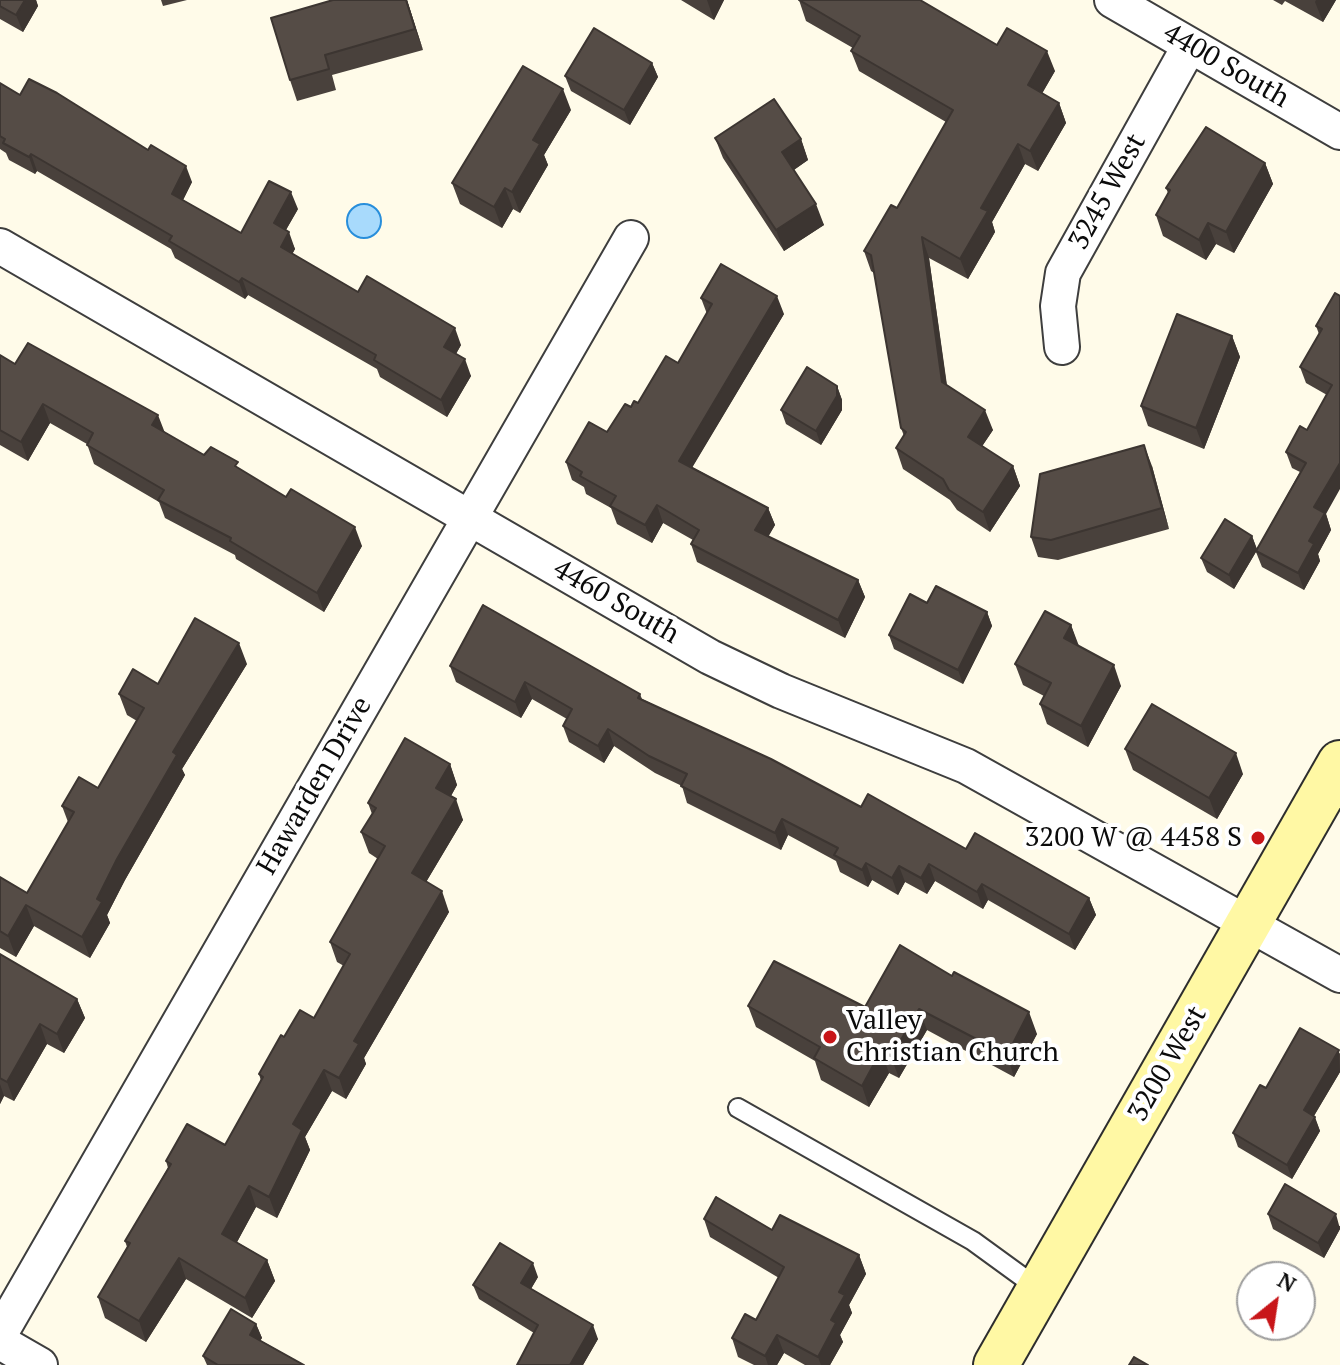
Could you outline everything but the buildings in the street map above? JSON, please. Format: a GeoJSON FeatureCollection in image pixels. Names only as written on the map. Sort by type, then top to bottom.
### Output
{"type":"FeatureCollection","features":[{"type":"Feature","properties":{"kind":"street","name":"4400 South"},"geometry":{"type":"LineString","coordinates":[[1112,0],[1340,132]]}},
{"type":"Feature","properties":{"kind":"street","name":"3245 West"},"geometry":{"type":"LineString","coordinates":[[1062,347],[1058,306],[1063,273],[1190,45]]}},
{"type":"Feature","properties":{"kind":"street","name":"Hawarden Drive"},"geometry":{"type":"LineString","coordinates":[[0,1334],[631,238]]}},
{"type":"Feature","properties":{"kind":"street","name":"4460 South"},"geometry":{"type":"LineString","coordinates":[[0,246],[710,657],[781,691],[966,766],[1340,975]]}},
{"type":"Feature","properties":{"kind":"street","name":"3200 West"},"geometry":{"type":"LineString","coordinates":[[996,1365],[1340,763]]}},
{"type":"Feature","properties":{"kind":"street"},"geometry":{"type":"LineString","coordinates":[[0,1342],[40,1365]]}},
{"type":"Feature","properties":{"kind":"lane"},"geometry":{"type":"LineString","coordinates":[[738,1108],[973,1241],[1039,1289]]}},
{"type":"Feature","properties":{"kind":"water"},"geometry":{"type":"Polygon","coordinates":[[[364,204],[376,209],[381,221],[376,233],[364,238],[352,233],[347,221],[352,209],[364,204]]]}},
{"type":"Feature","properties":{"kind":"place","name":"3200 W @ 4458 S"},"geometry":{"type":"Point","coordinates":[1258,838]}},
{"type":"Feature","properties":{"kind":"place","name":"Valley Christian Church"},"geometry":{"type":"Point","coordinates":[830,1037]}}]}
